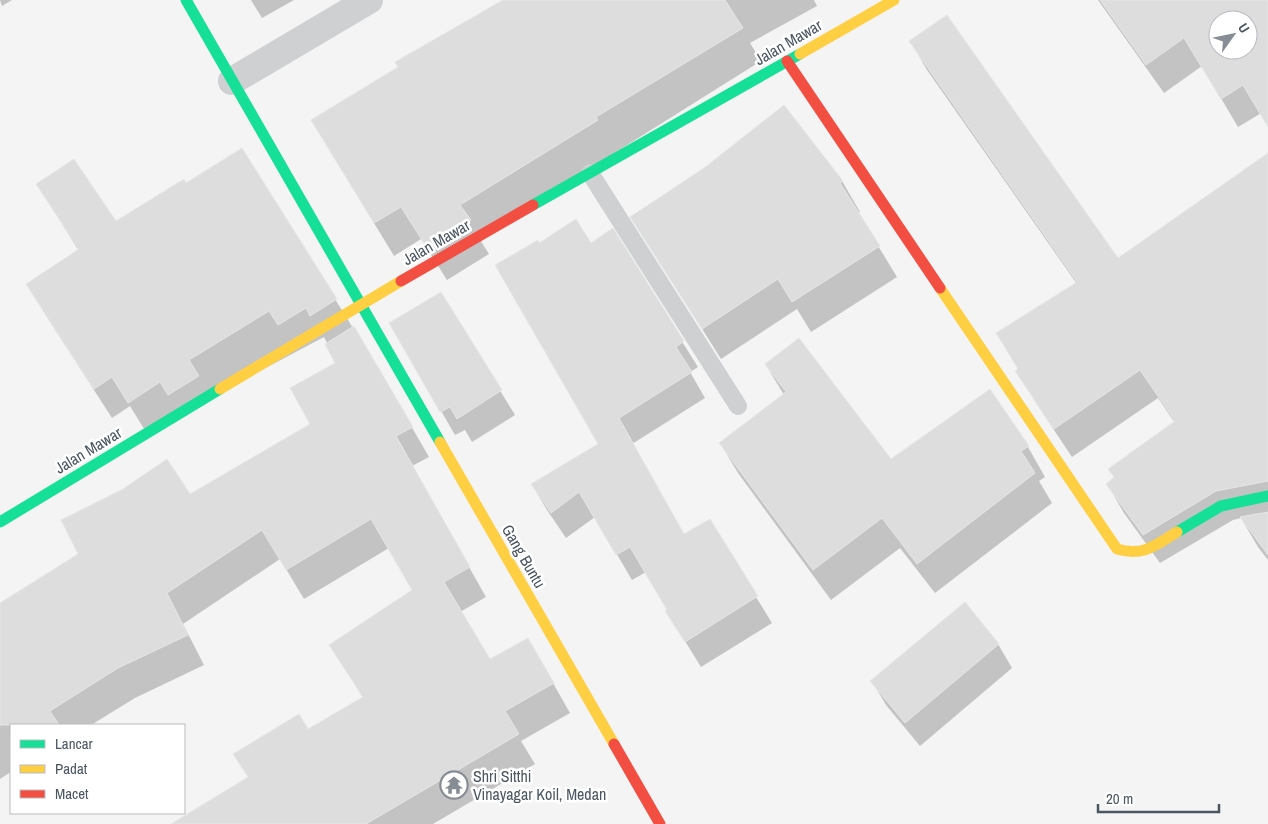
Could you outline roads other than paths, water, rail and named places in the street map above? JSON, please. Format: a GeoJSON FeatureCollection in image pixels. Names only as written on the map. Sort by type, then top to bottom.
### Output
{"type":"FeatureCollection","features":[{"type":"Feature","properties":{"kind":"street","name":"Gang Buntu"},"geometry":{"type":"LineString","coordinates":[[186,0],[660,824]]}},
{"type":"Feature","properties":{"kind":"street"},"geometry":{"type":"LineString","coordinates":[[232,81],[370,0]]}},
{"type":"Feature","properties":{"kind":"street","name":"Jalan Mawar"},"geometry":{"type":"LineString","coordinates":[[0,522],[360,304],[889,1]]}},
{"type":"Feature","properties":{"kind":"street"},"geometry":{"type":"LineString","coordinates":[[787,61],[1117,549],[1128,553],[1150,549],[1227,503],[1257,500],[1268,496]]}},
{"type":"Feature","properties":{"kind":"lane"},"geometry":{"type":"LineString","coordinates":[[590,173],[738,406]]}},
{"type":"Feature","properties":{"kind":"place","name":"Shri Sitthi Vinayagar Koil, Medan"},"geometry":{"type":"Point","coordinates":[454,785]}}]}
